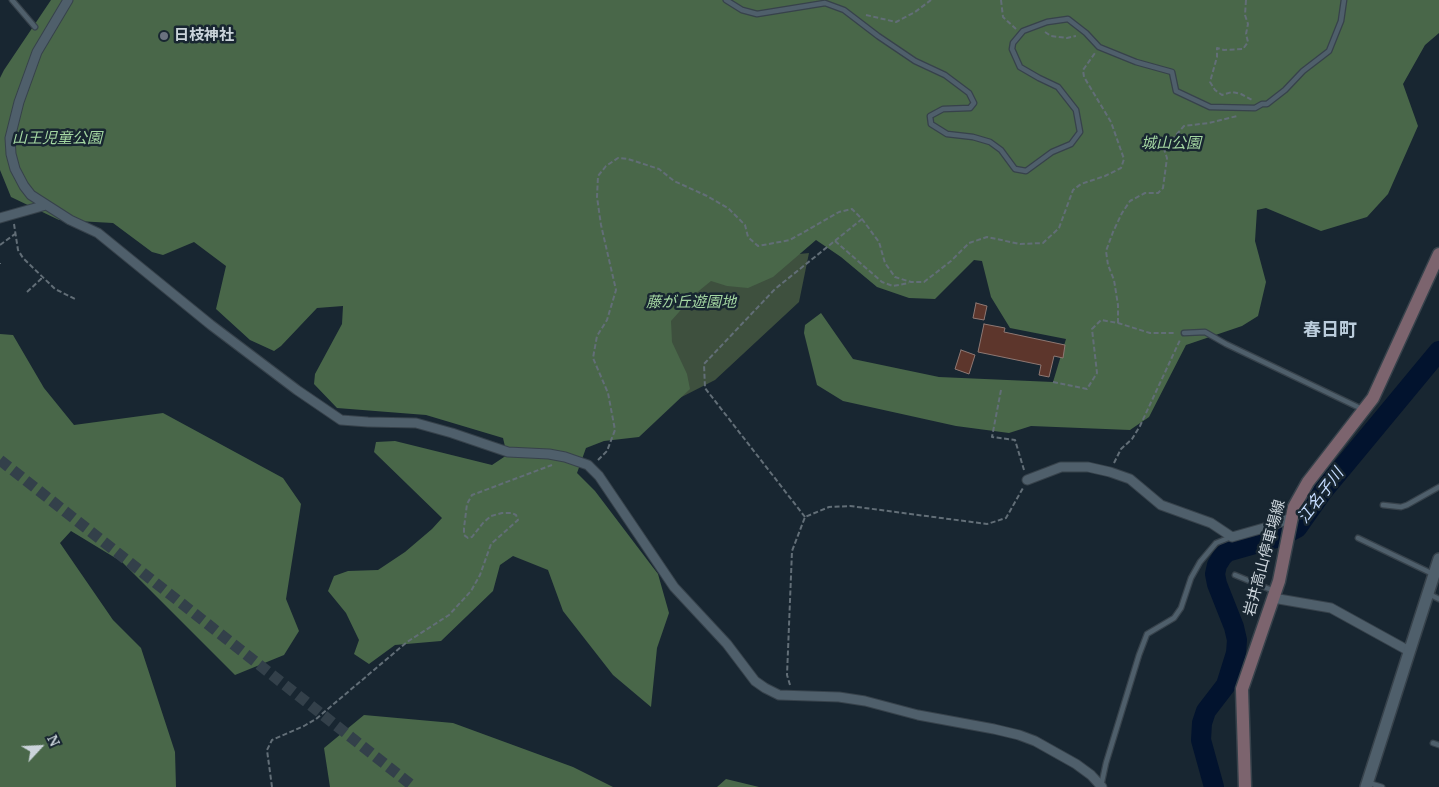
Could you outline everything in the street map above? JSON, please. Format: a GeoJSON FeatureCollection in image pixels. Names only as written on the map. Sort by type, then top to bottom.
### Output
{"type":"FeatureCollection","features":[{"type":"Feature","properties":{"kind":"main road","name":"岩井高山停車場線"},"geometry":{"type":"LineString","coordinates":[[1245,787],[1242,689],[1274,594],[1287,544],[1290,519],[1296,502],[1304,488],[1373,398],[1439,254]]}},
{"type":"Feature","properties":{"kind":"street"},"geometry":{"type":"LineString","coordinates":[[68,0],[38,52],[19,102],[10,138],[13,162],[24,186],[31,195],[70,220],[98,233],[211,325],[297,390],[341,420],[416,423],[508,452],[549,454],[566,457],[588,465],[599,476],[674,587],[727,644],[755,681],[765,688],[779,695],[839,697],[865,701],[918,715],[994,728],[1035,741],[1076,764],[1102,786]]}},
{"type":"Feature","properties":{"kind":"street"},"geometry":{"type":"LineString","coordinates":[[0,218],[46,205]]}},
{"type":"Feature","properties":{"kind":"street"},"geometry":{"type":"LineString","coordinates":[[1027,480],[1061,467],[1088,467],[1110,472],[1130,479],[1161,505],[1211,523],[1232,537],[1290,519]]}},
{"type":"Feature","properties":{"kind":"street"},"geometry":{"type":"LineString","coordinates":[[1367,785],[1439,559]]}},
{"type":"Feature","properties":{"kind":"street"},"geometry":{"type":"LineString","coordinates":[[1274,594],[1331,608],[1409,651]]}},
{"type":"Feature","properties":{"kind":"lane"},"geometry":{"type":"LineString","coordinates":[[12,0],[35,27]]}},
{"type":"Feature","properties":{"kind":"lane"},"geometry":{"type":"LineString","coordinates":[[726,0],[742,10],[757,14],[825,2],[844,10],[900,51],[945,75],[969,93],[974,104],[970,108],[942,109],[930,116],[931,124],[947,134],[973,137],[990,142],[1001,150],[1015,169],[1026,171],[1052,152],[1071,144],[1080,132],[1076,110],[1058,87],[1020,66],[1012,49],[1013,42],[1024,31],[1047,22],[1068,19],[1086,32],[1099,47],[1136,62],[1172,72],[1176,91],[1210,107],[1255,108],[1262,104],[1267,104],[1285,90],[1303,71],[1329,51],[1341,21],[1344,0]]}},
{"type":"Feature","properties":{"kind":"lane"},"geometry":{"type":"LineString","coordinates":[[1184,333],[1205,332],[1226,344],[1364,410]]}},
{"type":"Feature","properties":{"kind":"lane"},"geometry":{"type":"LineString","coordinates":[[1383,505],[1401,507],[1439,487]]}},
{"type":"Feature","properties":{"kind":"lane"},"geometry":{"type":"LineString","coordinates":[[1102,786],[1106,763],[1147,634],[1174,618],[1181,608],[1191,578],[1200,562],[1216,543],[1232,537]]}},
{"type":"Feature","properties":{"kind":"lane"},"geometry":{"type":"LineString","coordinates":[[1358,538],[1434,575]]}},
{"type":"Feature","properties":{"kind":"lane"},"geometry":{"type":"LineString","coordinates":[[1234,575],[1269,589],[1274,594]]}},
{"type":"Feature","properties":{"kind":"lane"},"geometry":{"type":"LineString","coordinates":[[1428,594],[1439,598]]}},
{"type":"Feature","properties":{"kind":"lane"},"geometry":{"type":"LineString","coordinates":[[1433,743],[1439,745]]}},
{"type":"Feature","properties":{"kind":"lane"},"geometry":{"type":"LineString","coordinates":[[1367,785],[1382,787]]}},
{"type":"Feature","properties":{"kind":"path"},"geometry":{"type":"LineString","coordinates":[[844,10],[896,22],[915,12],[931,0]]}},
{"type":"Feature","properties":{"kind":"path"},"geometry":{"type":"LineString","coordinates":[[1001,0],[1003,18],[1021,34]]}},
{"type":"Feature","properties":{"kind":"path"},"geometry":{"type":"LineString","coordinates":[[1246,0],[1245,15],[1248,24],[1246,34],[1248,42],[1243,49],[1224,50],[1217,48],[1217,58],[1210,82],[1215,90],[1222,95],[1232,92],[1241,94],[1262,104]]}},
{"type":"Feature","properties":{"kind":"path"},"geometry":{"type":"LineString","coordinates":[[1038,26],[1051,36],[1067,38],[1086,32]]}},
{"type":"Feature","properties":{"kind":"path"},"geometry":{"type":"LineString","coordinates":[[835,241],[882,282],[893,286],[911,282],[924,282],[951,261],[969,242],[987,237],[1020,244],[1043,243],[1059,228],[1073,190],[1081,184],[1121,168],[1124,159],[1111,122],[1084,77],[1083,70],[1099,47]]}},
{"type":"Feature","properties":{"kind":"path"},"geometry":{"type":"LineString","coordinates":[[1118,323],[1118,305],[1114,280],[1108,265],[1106,251],[1112,232],[1130,201],[1145,193],[1158,193],[1164,188],[1167,158],[1164,149],[1184,126],[1209,123],[1244,115],[1255,108]]}},
{"type":"Feature","properties":{"kind":"path"},"geometry":{"type":"LineString","coordinates":[[588,465],[596,461],[607,451],[616,430],[608,393],[593,358],[597,336],[607,320],[616,290],[601,225],[597,198],[598,176],[606,166],[618,158],[628,159],[659,169],[674,181],[708,196],[728,208],[745,225],[748,237],[758,246],[790,240],[839,212],[852,209],[879,242],[885,262],[895,277],[911,282]]}},
{"type":"Feature","properties":{"kind":"path"},"geometry":{"type":"LineString","coordinates":[[12,214],[20,254],[58,292],[77,300]]}},
{"type":"Feature","properties":{"kind":"path"},"geometry":{"type":"LineString","coordinates":[[805,517],[705,388],[704,364],[775,289],[862,219]]}},
{"type":"Feature","properties":{"kind":"path"},"geometry":{"type":"LineString","coordinates":[[0,245],[15,234]]}},
{"type":"Feature","properties":{"kind":"path"},"geometry":{"type":"LineString","coordinates":[[26,292],[41,279],[41,276]]}},
{"type":"Feature","properties":{"kind":"path"},"geometry":{"type":"LineString","coordinates":[[1053,382],[1087,389],[1098,373],[1092,329],[1101,320],[1150,333],[1184,333],[1140,426],[1132,439],[1121,449],[1110,472]]}},
{"type":"Feature","properties":{"kind":"path"},"geometry":{"type":"LineString","coordinates":[[792,695],[788,675],[792,551],[805,517],[829,507],[850,506],[988,524],[1006,518],[1027,480],[1016,440],[992,437],[1001,390]]}},
{"type":"Feature","properties":{"kind":"path"},"geometry":{"type":"LineString","coordinates":[[272,787],[267,750],[272,740],[304,726],[316,718],[407,642],[449,615],[471,591],[480,575],[491,544],[518,520],[516,515],[512,513],[491,516],[482,523],[472,537],[468,538],[464,535],[464,528],[467,504],[472,495],[556,464],[574,461]]}},
{"type":"Feature","properties":{"kind":"green space"},"geometry":{"type":"Polygon","coordinates":[[[51,0],[1439,0],[1439,33],[1425,45],[1403,84],[1418,126],[1388,194],[1367,217],[1321,231],[1266,208],[1257,210],[1255,241],[1266,282],[1258,316],[1242,326],[1186,345],[1149,417],[1130,430],[1031,426],[1009,433],[956,426],[843,401],[817,385],[804,333],[805,325],[821,313],[853,359],[939,377],[1053,382],[1066,339],[1010,328],[991,297],[982,261],[974,260],[935,299],[909,298],[877,287],[841,257],[816,240],[773,277],[748,288],[727,286],[711,281],[695,294],[671,321],[672,342],[687,374],[690,389],[639,437],[604,441],[586,448],[577,473],[595,491],[658,574],[669,613],[657,648],[651,707],[613,675],[563,611],[548,570],[513,556],[500,565],[493,591],[441,641],[395,645],[369,664],[354,654],[359,640],[346,613],[328,591],[334,576],[348,571],[378,570],[405,552],[442,518],[374,452],[376,442],[395,441],[492,465],[507,455],[503,438],[426,415],[337,408],[314,384],[315,374],[342,324],[343,306],[317,308],[274,351],[250,340],[216,309],[226,266],[194,242],[163,255],[152,252],[113,223],[59,220],[11,197],[0,170],[0,78],[51,0]]]}},
{"type":"Feature","properties":{"kind":"green space","name":"藤が丘遊園地"},"geometry":{"type":"Polygon","coordinates":[[[594,191],[760,258],[809,253],[799,302],[715,380],[658,409],[594,191]]]}},
{"type":"Feature","properties":{"kind":"green space"},"geometry":{"type":"Polygon","coordinates":[[[0,334],[13,335],[44,388],[74,425],[163,413],[283,478],[301,504],[286,599],[299,631],[284,655],[235,675],[122,562],[71,531],[60,543],[113,620],[141,648],[175,752],[176,787],[0,787],[0,334]]]}},
{"type":"Feature","properties":{"kind":"green space"},"geometry":{"type":"Polygon","coordinates":[[[364,715],[453,723],[573,767],[613,787],[330,787],[324,748],[364,715]]]}},
{"type":"Feature","properties":{"kind":"green space"},"geometry":{"type":"Polygon","coordinates":[[[726,779],[759,787],[717,787],[726,779]]]}},
{"type":"Feature","properties":{"kind":"building"},"geometry":{"type":"Polygon","coordinates":[[[976,303],[987,306],[984,320],[973,318],[976,303]]]}},
{"type":"Feature","properties":{"kind":"building"},"geometry":{"type":"Polygon","coordinates":[[[984,324],[1005,328],[1004,332],[1065,345],[1063,358],[1054,356],[1049,377],[1039,375],[1041,365],[978,352],[984,324]]]}},
{"type":"Feature","properties":{"kind":"building"},"geometry":{"type":"Polygon","coordinates":[[[961,350],[975,355],[969,374],[955,369],[961,350]]]}},
{"type":"Feature","properties":{"kind":"waterway","name":"江名子川"},"geometry":{"type":"LineString","coordinates":[[1214,787],[1201,740],[1202,723],[1206,711],[1226,685],[1236,653],[1237,640],[1234,627],[1217,584],[1215,574],[1217,565],[1227,552],[1280,537],[1297,528],[1323,491],[1439,351]]}},
{"type":"Feature","properties":{"kind":"tunnel"},"geometry":{"type":"LineString","coordinates":[[0,460],[414,787]]}},
{"type":"Feature","properties":{"kind":"place","name":"日枝神社"},"geometry":{"type":"Point","coordinates":[164,36]}},
{"type":"Feature","properties":{"kind":"district","name":"春日町"},"geometry":{"type":"Point","coordinates":[1330,331]}},
{"type":"Feature","properties":{"kind":"park label","name":"山王児童公園"},"geometry":{"type":"Point","coordinates":[57,139]}},
{"type":"Feature","properties":{"kind":"park label","name":"城山公園"},"geometry":{"type":"Point","coordinates":[1171,144]}}]}
